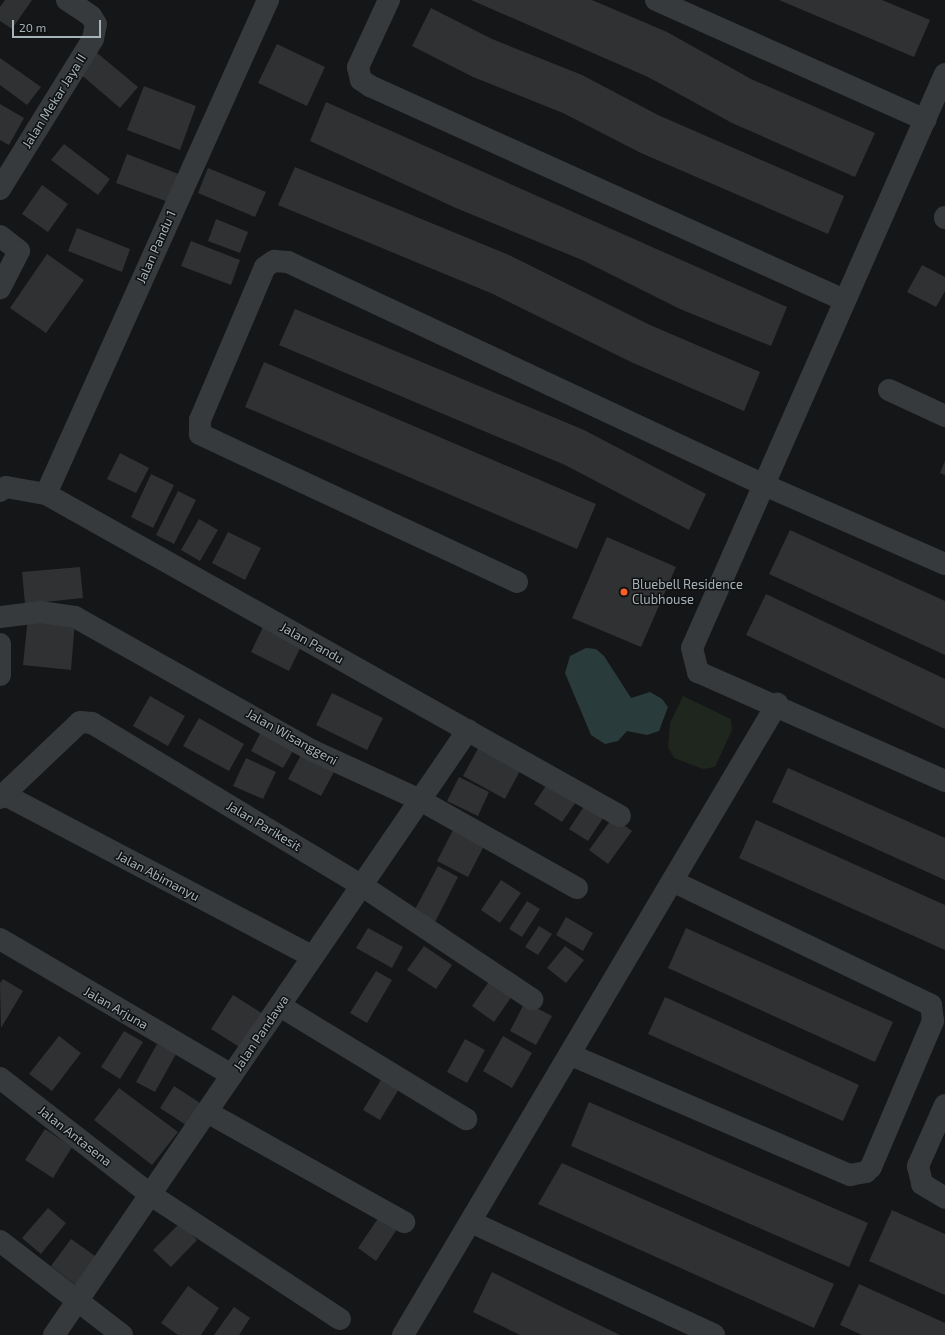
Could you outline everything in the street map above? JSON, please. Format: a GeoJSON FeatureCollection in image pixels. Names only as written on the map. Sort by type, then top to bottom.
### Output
{"type":"FeatureCollection","features":[{"type":"Feature","properties":{"kind":"street","name":"Jalan Mekar Jaya II"},"geometry":{"type":"LineString","coordinates":[[0,189],[93,39],[96,24],[91,16],[67,0]]}},
{"type":"Feature","properties":{"kind":"street"},"geometry":{"type":"LineString","coordinates":[[389,0],[358,67],[361,80],[370,86],[844,300]]}},
{"type":"Feature","properties":{"kind":"street"},"geometry":{"type":"LineString","coordinates":[[656,0],[925,120]]}},
{"type":"Feature","properties":{"kind":"street","name":"Jalan Pandu 1"},"geometry":{"type":"LineString","coordinates":[[46,494],[266,1]]}},
{"type":"Feature","properties":{"kind":"street"},"geometry":{"type":"LineString","coordinates":[[945,74],[762,484],[692,648],[692,656],[698,672],[777,704],[945,781]]}},
{"type":"Feature","properties":{"kind":"street"},"geometry":{"type":"LineString","coordinates":[[0,236],[19,251],[0,288]]}},
{"type":"Feature","properties":{"kind":"street"},"geometry":{"type":"LineString","coordinates":[[517,582],[200,434],[200,420],[265,267],[274,261],[288,262],[762,484],[945,564]]}},
{"type":"Feature","properties":{"kind":"street"},"geometry":{"type":"LineString","coordinates":[[889,390],[945,416]]}},
{"type":"Feature","properties":{"kind":"street","name":"Jalan Pandu"},"geometry":{"type":"LineString","coordinates":[[0,491],[6,486],[46,494],[620,816]]}},
{"type":"Feature","properties":{"kind":"street","name":"Jalan Wisanggeni"},"geometry":{"type":"LineString","coordinates":[[0,617],[40,612],[75,617],[310,750],[420,800],[578,888]]}},
{"type":"Feature","properties":{"kind":"street"},"geometry":{"type":"LineString","coordinates":[[0,644],[0,675]]}},
{"type":"Feature","properties":{"kind":"street"},"geometry":{"type":"LineString","coordinates":[[403,1335],[674,882],[777,704]]}},
{"type":"Feature","properties":{"kind":"street","name":"Jalan Parikesit"},"geometry":{"type":"LineString","coordinates":[[2,796],[80,722],[88,721],[361,885],[532,999]]}},
{"type":"Feature","properties":{"kind":"street","name":"Jalan Pandawa"},"geometry":{"type":"LineString","coordinates":[[54,1335],[468,730]]}},
{"type":"Feature","properties":{"kind":"street","name":"Jalan Abimanyu"},"geometry":{"type":"LineString","coordinates":[[2,796],[313,957]]}},
{"type":"Feature","properties":{"kind":"street"},"geometry":{"type":"LineString","coordinates":[[571,1055],[850,1175],[866,1172],[871,1167],[934,1020],[931,1005],[674,882]]}},
{"type":"Feature","properties":{"kind":"street","name":"Jalan Arjuna"},"geometry":{"type":"LineString","coordinates":[[0,939],[232,1075]]}},
{"type":"Feature","properties":{"kind":"street"},"geometry":{"type":"LineString","coordinates":[[280,1006],[466,1119]]}},
{"type":"Feature","properties":{"kind":"street","name":"Jalan Antasena"},"geometry":{"type":"LineString","coordinates":[[0,1078],[151,1194],[340,1319]]}},
{"type":"Feature","properties":{"kind":"street"},"geometry":{"type":"LineString","coordinates":[[945,1105],[918,1171],[922,1184],[945,1198]]}},
{"type":"Feature","properties":{"kind":"street"},"geometry":{"type":"LineString","coordinates":[[207,1112],[404,1222]]}},
{"type":"Feature","properties":{"kind":"street"},"geometry":{"type":"LineString","coordinates":[[471,1222],[714,1335]]}},
{"type":"Feature","properties":{"kind":"street"},"geometry":{"type":"LineString","coordinates":[[0,1241],[122,1335]]}},
{"type":"Feature","properties":{"kind":"shaded area"},"geometry":{"type":"Polygon","coordinates":[[[586,648],[596,649],[604,656],[631,698],[650,692],[662,699],[668,707],[659,731],[647,735],[627,731],[618,741],[605,744],[591,735],[565,673],[570,656],[586,648]]]}},
{"type":"Feature","properties":{"kind":"shaded area"},"geometry":{"type":"Polygon","coordinates":[[[683,696],[731,719],[732,730],[715,767],[703,769],[674,758],[668,747],[670,723],[683,696]]]}},
{"type":"Feature","properties":{"kind":"building"},"geometry":{"type":"Polygon","coordinates":[[[5,0],[32,0],[12,29],[0,21],[0,7],[5,0]]]}},
{"type":"Feature","properties":{"kind":"building"},"geometry":{"type":"Polygon","coordinates":[[[471,0],[592,0],[667,32],[751,79],[875,133],[855,177],[732,123],[648,77],[471,0]]]}},
{"type":"Feature","properties":{"kind":"building"},"geometry":{"type":"Polygon","coordinates":[[[779,0],[882,0],[930,20],[914,57],[779,0]]]}},
{"type":"Feature","properties":{"kind":"building"},"geometry":{"type":"Polygon","coordinates":[[[431,8],[492,39],[582,75],[658,115],[844,196],[828,234],[641,153],[563,113],[473,77],[412,46],[431,8]]]}},
{"type":"Feature","properties":{"kind":"building"},"geometry":{"type":"Polygon","coordinates":[[[277,44],[325,67],[307,106],[258,83],[277,44]]]}},
{"type":"Feature","properties":{"kind":"building"},"geometry":{"type":"Polygon","coordinates":[[[96,52],[138,87],[120,108],[78,72],[96,52]]]}},
{"type":"Feature","properties":{"kind":"building"},"geometry":{"type":"Polygon","coordinates":[[[0,58],[41,87],[27,105],[0,85],[0,58]]]}},
{"type":"Feature","properties":{"kind":"building"},"geometry":{"type":"Polygon","coordinates":[[[144,86],[196,106],[180,150],[127,130],[144,86]]]}},
{"type":"Feature","properties":{"kind":"building"},"geometry":{"type":"Polygon","coordinates":[[[326,102],[787,307],[771,346],[680,309],[582,260],[456,208],[310,141],[326,102]]]}},
{"type":"Feature","properties":{"kind":"building"},"geometry":{"type":"Polygon","coordinates":[[[0,104],[24,118],[9,145],[0,140],[0,104]]]}},
{"type":"Feature","properties":{"kind":"building"},"geometry":{"type":"Polygon","coordinates":[[[64,144],[110,179],[98,195],[51,160],[64,144]]]}},
{"type":"Feature","properties":{"kind":"building"},"geometry":{"type":"Polygon","coordinates":[[[127,154],[181,175],[171,203],[116,183],[127,154]]]}},
{"type":"Feature","properties":{"kind":"building"},"geometry":{"type":"Polygon","coordinates":[[[295,167],[509,255],[650,325],[760,372],[744,411],[631,362],[493,294],[278,205],[295,167]]]}},
{"type":"Feature","properties":{"kind":"building"},"geometry":{"type":"Polygon","coordinates":[[[208,168],[266,192],[255,217],[198,193],[208,168]]]}},
{"type":"Feature","properties":{"kind":"building"},"geometry":{"type":"Polygon","coordinates":[[[42,185],[68,204],[48,232],[22,214],[42,185]]]}},
{"type":"Feature","properties":{"kind":"building"},"geometry":{"type":"Polygon","coordinates":[[[216,219],[248,232],[240,253],[208,241],[216,219]]]}},
{"type":"Feature","properties":{"kind":"building"},"geometry":{"type":"Polygon","coordinates":[[[77,228],[130,249],[122,272],[68,251],[77,228]]]}},
{"type":"Feature","properties":{"kind":"building"},"geometry":{"type":"Polygon","coordinates":[[[191,241],[240,260],[231,285],[181,266],[191,241]]]}},
{"type":"Feature","properties":{"kind":"building"},"geometry":{"type":"Polygon","coordinates":[[[47,254],[84,280],[46,333],[10,308],[47,254]]]}},
{"type":"Feature","properties":{"kind":"building"},"geometry":{"type":"Polygon","coordinates":[[[922,265],[945,277],[945,291],[936,307],[907,292],[922,265]]]}},
{"type":"Feature","properties":{"kind":"building"},"geometry":{"type":"Polygon","coordinates":[[[295,309],[584,430],[706,494],[689,530],[565,465],[279,345],[295,309]]]}},
{"type":"Feature","properties":{"kind":"building"},"geometry":{"type":"Polygon","coordinates":[[[264,362],[596,504],[577,549],[245,407],[264,362]]]}},
{"type":"Feature","properties":{"kind":"building"},"geometry":{"type":"Polygon","coordinates":[[[120,453],[149,468],[136,493],[107,479],[120,453]]]}},
{"type":"Feature","properties":{"kind":"building"},"geometry":{"type":"Polygon","coordinates":[[[945,461],[945,475],[940,473],[945,461]]]}},
{"type":"Feature","properties":{"kind":"building"},"geometry":{"type":"Polygon","coordinates":[[[151,474],[174,485],[153,528],[131,517],[151,474]]]}},
{"type":"Feature","properties":{"kind":"building"},"geometry":{"type":"Polygon","coordinates":[[[178,491],[196,500],[174,544],[156,535],[178,491]]]}},
{"type":"Feature","properties":{"kind":"building"},"geometry":{"type":"Polygon","coordinates":[[[199,519],[218,530],[200,561],[181,550],[199,519]]]}},
{"type":"Feature","properties":{"kind":"building"},"geometry":{"type":"Polygon","coordinates":[[[790,530],[945,601],[945,655],[769,574],[790,530]]]}},
{"type":"Feature","properties":{"kind":"building"},"geometry":{"type":"Polygon","coordinates":[[[228,532],[261,548],[245,580],[212,563],[228,532]]]}},
{"type":"Feature","properties":{"kind":"building","name":"Bluebell Residence Clubhouse"},"geometry":{"type":"Polygon","coordinates":[[[607,537],[676,567],[641,647],[572,618],[607,537]]]}},
{"type":"Feature","properties":{"kind":"building"},"geometry":{"type":"Polygon","coordinates":[[[80,567],[83,598],[25,604],[22,572],[80,567]]]}},
{"type":"Feature","properties":{"kind":"building"},"geometry":{"type":"Polygon","coordinates":[[[766,594],[945,679],[945,729],[746,635],[766,594]]]}},
{"type":"Feature","properties":{"kind":"building"},"geometry":{"type":"Polygon","coordinates":[[[28,616],[75,621],[71,670],[23,665],[28,616]]]}},
{"type":"Feature","properties":{"kind":"building"},"geometry":{"type":"Polygon","coordinates":[[[265,623],[303,642],[289,671],[251,652],[265,623]]]}},
{"type":"Feature","properties":{"kind":"building"},"geometry":{"type":"Polygon","coordinates":[[[332,693],[383,718],[367,750],[316,725],[332,693]]]}},
{"type":"Feature","properties":{"kind":"building"},"geometry":{"type":"Polygon","coordinates":[[[150,696],[185,716],[168,746],[133,726],[150,696]]]}},
{"type":"Feature","properties":{"kind":"building"},"geometry":{"type":"Polygon","coordinates":[[[199,718],[244,744],[229,771],[183,746],[199,718]]]}},
{"type":"Feature","properties":{"kind":"building"},"geometry":{"type":"Polygon","coordinates":[[[264,726],[297,744],[283,768],[251,751],[264,726]]]}},
{"type":"Feature","properties":{"kind":"building"},"geometry":{"type":"Polygon","coordinates":[[[480,745],[522,767],[505,799],[463,776],[480,745]]]}},
{"type":"Feature","properties":{"kind":"building"},"geometry":{"type":"Polygon","coordinates":[[[302,753],[335,770],[321,796],[288,779],[302,753]]]}},
{"type":"Feature","properties":{"kind":"building"},"geometry":{"type":"Polygon","coordinates":[[[246,758],[276,772],[263,799],[233,786],[246,758]]]}},
{"type":"Feature","properties":{"kind":"building"},"geometry":{"type":"Polygon","coordinates":[[[788,768],[945,838],[945,880],[772,802],[788,768]]]}},
{"type":"Feature","properties":{"kind":"building"},"geometry":{"type":"Polygon","coordinates":[[[459,777],[489,792],[478,816],[447,801],[459,777]]]}},
{"type":"Feature","properties":{"kind":"building"},"geometry":{"type":"Polygon","coordinates":[[[547,784],[576,802],[562,822],[534,804],[547,784]]]}},
{"type":"Feature","properties":{"kind":"building"},"geometry":{"type":"Polygon","coordinates":[[[587,802],[605,815],[588,841],[569,829],[587,802]]]}},
{"type":"Feature","properties":{"kind":"building"},"geometry":{"type":"Polygon","coordinates":[[[613,817],[632,831],[608,864],[589,850],[613,817]]]}},
{"type":"Feature","properties":{"kind":"building"},"geometry":{"type":"Polygon","coordinates":[[[756,820],[945,905],[945,950],[739,858],[756,820]]]}},
{"type":"Feature","properties":{"kind":"building"},"geometry":{"type":"Polygon","coordinates":[[[453,830],[484,846],[468,877],[437,861],[453,830]]]}},
{"type":"Feature","properties":{"kind":"building"},"geometry":{"type":"Polygon","coordinates":[[[438,866],[458,877],[434,924],[413,913],[438,866]]]}},
{"type":"Feature","properties":{"kind":"building"},"geometry":{"type":"Polygon","coordinates":[[[501,880],[521,893],[500,923],[481,910],[501,880]]]}},
{"type":"Feature","properties":{"kind":"building"},"geometry":{"type":"Polygon","coordinates":[[[527,901],[540,909],[522,937],[509,929],[527,901]]]}},
{"type":"Feature","properties":{"kind":"building"},"geometry":{"type":"Polygon","coordinates":[[[566,917],[593,933],[583,951],[556,935],[566,917]]]}},
{"type":"Feature","properties":{"kind":"building"},"geometry":{"type":"Polygon","coordinates":[[[539,926],[552,934],[538,955],[525,947],[539,926]]]}},
{"type":"Feature","properties":{"kind":"building"},"geometry":{"type":"Polygon","coordinates":[[[368,928],[403,947],[392,968],[356,948],[368,928]]]}},
{"type":"Feature","properties":{"kind":"building"},"geometry":{"type":"Polygon","coordinates":[[[686,928],[893,1022],[875,1062],[668,968],[686,928]]]}},
{"type":"Feature","properties":{"kind":"building"},"geometry":{"type":"Polygon","coordinates":[[[424,946],[452,965],[436,989],[407,970],[424,946]]]}},
{"type":"Feature","properties":{"kind":"building"},"geometry":{"type":"Polygon","coordinates":[[[565,946],[584,960],[566,983],[547,968],[565,946]]]}},
{"type":"Feature","properties":{"kind":"building"},"geometry":{"type":"Polygon","coordinates":[[[376,971],[392,980],[367,1023],[350,1013],[376,971]]]}},
{"type":"Feature","properties":{"kind":"building"},"geometry":{"type":"Polygon","coordinates":[[[3,979],[23,991],[1,1028],[0,983],[3,979]]]}},
{"type":"Feature","properties":{"kind":"building"},"geometry":{"type":"Polygon","coordinates":[[[490,980],[512,996],[494,1022],[472,1006],[490,980]]]}},
{"type":"Feature","properties":{"kind":"building"},"geometry":{"type":"Polygon","coordinates":[[[233,995],[263,1014],[241,1048],[211,1029],[233,995]]]}},
{"type":"Feature","properties":{"kind":"building"},"geometry":{"type":"Polygon","coordinates":[[[665,997],[859,1085],[843,1121],[648,1034],[665,997]]]}},
{"type":"Feature","properties":{"kind":"building"},"geometry":{"type":"Polygon","coordinates":[[[525,1002],[552,1016],[536,1045],[510,1031],[525,1002]]]}},
{"type":"Feature","properties":{"kind":"building"},"geometry":{"type":"Polygon","coordinates":[[[124,1031],[143,1042],[120,1079],[101,1067],[124,1031]]]}},
{"type":"Feature","properties":{"kind":"building"},"geometry":{"type":"Polygon","coordinates":[[[59,1036],[81,1053],[52,1091],[29,1074],[59,1036]]]}},
{"type":"Feature","properties":{"kind":"building"},"geometry":{"type":"Polygon","coordinates":[[[503,1036],[532,1053],[512,1088],[483,1071],[503,1036]]]}},
{"type":"Feature","properties":{"kind":"building"},"geometry":{"type":"Polygon","coordinates":[[[465,1039],[485,1050],[467,1083],[447,1072],[465,1039]]]}},
{"type":"Feature","properties":{"kind":"building"},"geometry":{"type":"Polygon","coordinates":[[[157,1044],[176,1054],[155,1092],[136,1082],[157,1044]]]}},
{"type":"Feature","properties":{"kind":"building"},"geometry":{"type":"Polygon","coordinates":[[[382,1078],[399,1089],[380,1120],[363,1110],[382,1078]]]}},
{"type":"Feature","properties":{"kind":"building"},"geometry":{"type":"Polygon","coordinates":[[[174,1086],[200,1103],[186,1125],[160,1108],[174,1086]]]}},
{"type":"Feature","properties":{"kind":"building"},"geometry":{"type":"Polygon","coordinates":[[[119,1088],[178,1132],[152,1165],[94,1120],[119,1088]]]}},
{"type":"Feature","properties":{"kind":"building"},"geometry":{"type":"Polygon","coordinates":[[[589,1102],[868,1223],[849,1267],[571,1146],[589,1102]]]}},
{"type":"Feature","properties":{"kind":"building"},"geometry":{"type":"Polygon","coordinates":[[[45,1129],[72,1147],[53,1178],[25,1160],[45,1129]]]}},
{"type":"Feature","properties":{"kind":"building"},"geometry":{"type":"Polygon","coordinates":[[[562,1163],[834,1284],[814,1328],[538,1204],[562,1163]]]}},
{"type":"Feature","properties":{"kind":"building"},"geometry":{"type":"Polygon","coordinates":[[[48,1208],[66,1223],[41,1254],[22,1238],[48,1208]]]}},
{"type":"Feature","properties":{"kind":"building"},"geometry":{"type":"Polygon","coordinates":[[[892,1210],[945,1234],[945,1295],[869,1261],[892,1210]]]}},
{"type":"Feature","properties":{"kind":"building"},"geometry":{"type":"Polygon","coordinates":[[[379,1217],[397,1229],[376,1261],[358,1248],[379,1217]]]}},
{"type":"Feature","properties":{"kind":"building"},"geometry":{"type":"Polygon","coordinates":[[[180,1223],[197,1240],[171,1267],[153,1250],[180,1223]]]}},
{"type":"Feature","properties":{"kind":"building"},"geometry":{"type":"Polygon","coordinates":[[[71,1239],[98,1258],[77,1286],[51,1266],[71,1239]]]}},
{"type":"Feature","properties":{"kind":"building"},"geometry":{"type":"Polygon","coordinates":[[[492,1272],[620,1335],[520,1335],[473,1312],[492,1272]]]}},
{"type":"Feature","properties":{"kind":"building"},"geometry":{"type":"Polygon","coordinates":[[[859,1284],[945,1323],[945,1335],[862,1335],[840,1325],[859,1284]]]}},
{"type":"Feature","properties":{"kind":"building"},"geometry":{"type":"Polygon","coordinates":[[[188,1286],[219,1308],[201,1335],[178,1335],[161,1323],[188,1286]]]}},
{"type":"Feature","properties":{"kind":"building"},"geometry":{"type":"Polygon","coordinates":[[[234,1307],[250,1318],[239,1335],[214,1335],[234,1307]]]}},
{"type":"Feature","properties":{"kind":"place","name":"Bluebell Residence Clubhouse"},"geometry":{"type":"Point","coordinates":[624,592]}}]}
